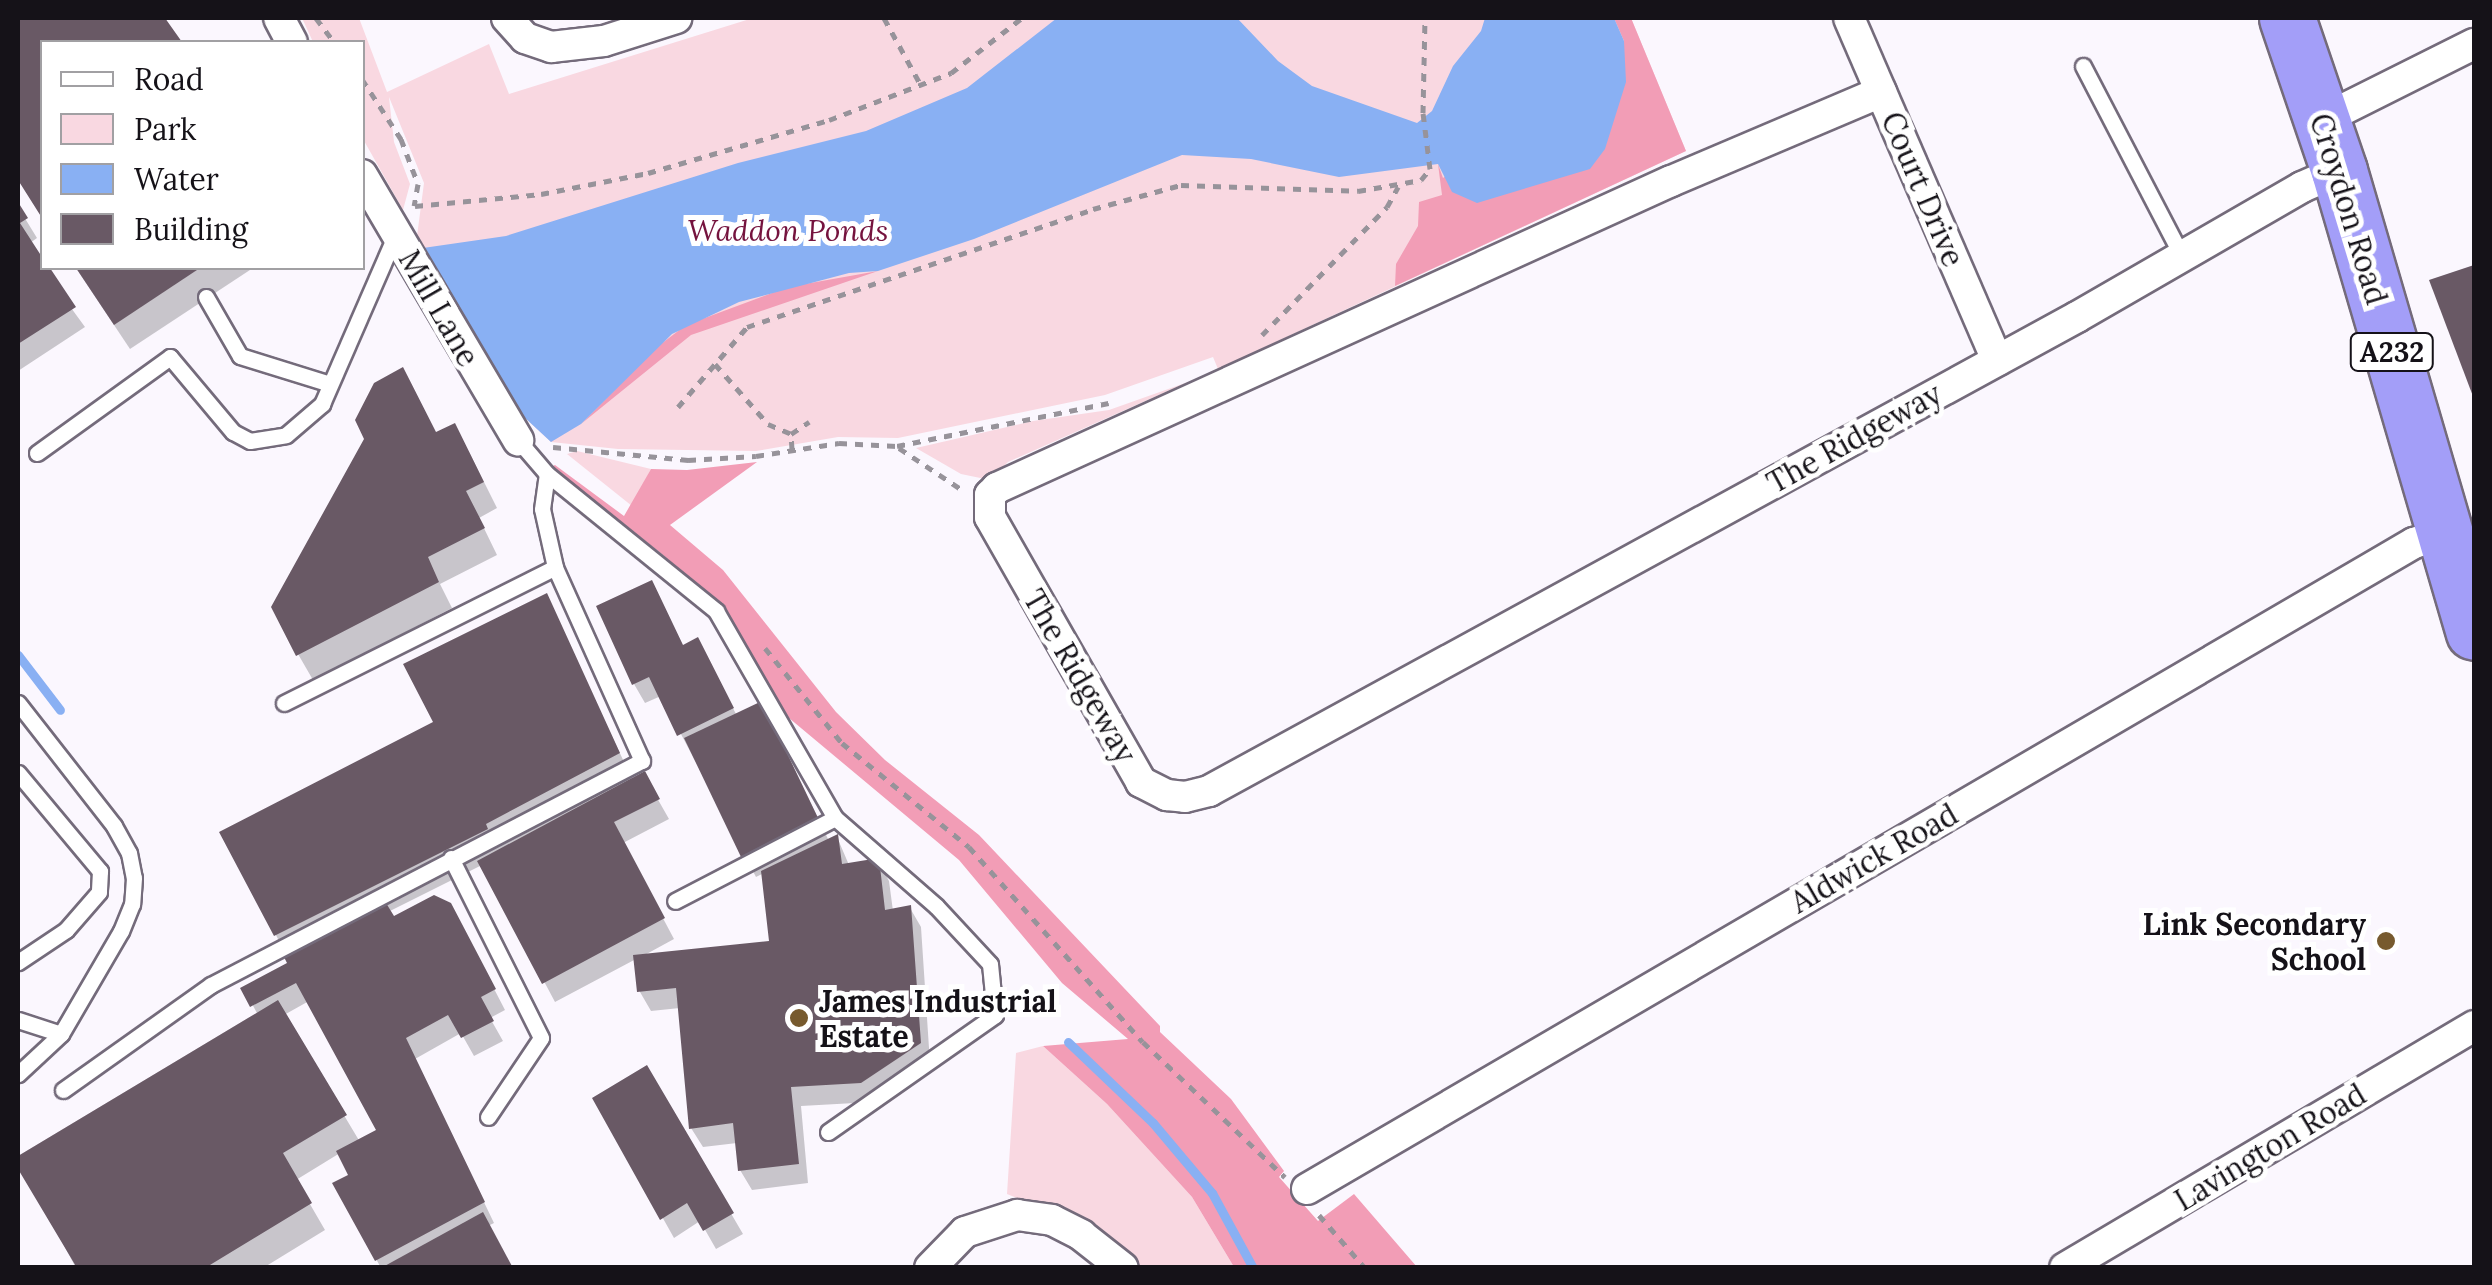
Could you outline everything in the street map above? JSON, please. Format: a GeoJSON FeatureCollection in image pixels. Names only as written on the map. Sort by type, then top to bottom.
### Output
{"type":"FeatureCollection","features":[{"type":"Feature","properties":{"kind":"highway","name":"Croydon Road"},"geometry":{"type":"LineString","coordinates":[[2287,18],[2339,171],[2474,632]]}},
{"type":"Feature","properties":{"kind":"street"},"geometry":{"type":"LineString","coordinates":[[279,18],[291,40]]}},
{"type":"Feature","properties":{"kind":"street"},"geometry":{"type":"LineString","coordinates":[[516,28],[551,47],[604,40],[676,18]]}},
{"type":"Feature","properties":{"kind":"street","name":"Court Drive"},"geometry":{"type":"LineString","coordinates":[[1849,18],[1997,360]]}},
{"type":"Feature","properties":{"kind":"street"},"geometry":{"type":"LineString","coordinates":[[2322,120],[2474,44]]}},
{"type":"Feature","properties":{"kind":"street"},"geometry":{"type":"LineString","coordinates":[[990,495],[1014,478],[1671,180],[1881,92]]}},
{"type":"Feature","properties":{"kind":"street","name":"The Ridgeway"},"geometry":{"type":"LineString","coordinates":[[990,495],[990,517],[1141,782],[1167,795],[1198,796],[2182,258],[2302,187],[2339,171]]}},
{"type":"Feature","properties":{"kind":"street","name":"Mill Lane"},"geometry":{"type":"LineString","coordinates":[[365,181],[518,440]]}},
{"type":"Feature","properties":{"kind":"street","name":"Aldwick Road"},"geometry":{"type":"LineString","coordinates":[[1302,1192],[2414,543],[2444,533]]}},
{"type":"Feature","properties":{"kind":"street","name":"Lavington Road"},"geometry":{"type":"LineString","coordinates":[[2065,1268],[2474,1026]]}},
{"type":"Feature","properties":{"kind":"street"},"geometry":{"type":"LineString","coordinates":[[930,1268],[964,1232],[1018,1215],[1052,1220],[1081,1235],[1123,1268]]}},
{"type":"Feature","properties":{"kind":"lane"},"geometry":{"type":"LineString","coordinates":[[2083,66],[2182,258]]}},
{"type":"Feature","properties":{"kind":"lane"},"geometry":{"type":"LineString","coordinates":[[37,453],[170,358],[218,419],[250,441],[276,439],[304,424],[322,404],[396,234]]}},
{"type":"Feature","properties":{"kind":"lane"},"geometry":{"type":"LineString","coordinates":[[206,297],[240,356],[330,384]]}},
{"type":"Feature","properties":{"kind":"lane"},"geometry":{"type":"LineString","coordinates":[[518,440],[546,474],[716,611],[836,818],[936,906],[990,964],[995,1015],[828,1132]]}},
{"type":"Feature","properties":{"kind":"lane"},"geometry":{"type":"LineString","coordinates":[[63,1090],[212,985],[642,760],[555,567],[542,509],[546,474]]}},
{"type":"Feature","properties":{"kind":"lane"},"geometry":{"type":"LineString","coordinates":[[284,703],[555,567]]}},
{"type":"Feature","properties":{"kind":"lane"},"geometry":{"type":"LineString","coordinates":[[18,703],[114,826],[129,853],[134,878],[132,904],[121,932],[61,1034],[18,1074]]}},
{"type":"Feature","properties":{"kind":"lane"},"geometry":{"type":"LineString","coordinates":[[18,773],[100,871],[99,892],[66,930],[18,962]]}},
{"type":"Feature","properties":{"kind":"lane"},"geometry":{"type":"LineString","coordinates":[[675,902],[836,818]]}},
{"type":"Feature","properties":{"kind":"lane"},"geometry":{"type":"LineString","coordinates":[[451,858],[541,1038],[488,1118]]}},
{"type":"Feature","properties":{"kind":"lane"},"geometry":{"type":"LineString","coordinates":[[18,1020],[61,1034]]}},
{"type":"Feature","properties":{"kind":"path"},"geometry":{"type":"LineString","coordinates":[[316,18],[332,40]]}},
{"type":"Feature","properties":{"kind":"path"},"geometry":{"type":"LineString","coordinates":[[884,18],[922,87]]}},
{"type":"Feature","properties":{"kind":"path"},"geometry":{"type":"LineString","coordinates":[[415,206],[541,194],[648,173],[922,87],[951,73],[1022,18]]}},
{"type":"Feature","properties":{"kind":"path"},"geometry":{"type":"LineString","coordinates":[[678,407],[746,327],[1093,208],[1181,185],[1358,191],[1421,180],[1430,169],[1423,113],[1425,18]]}},
{"type":"Feature","properties":{"kind":"path"},"geometry":{"type":"LineString","coordinates":[[365,84],[402,140],[418,184],[415,206],[396,234]]}},
{"type":"Feature","properties":{"kind":"path"},"geometry":{"type":"LineString","coordinates":[[1246,344],[1261,335],[1386,208],[1398,187]]}},
{"type":"Feature","properties":{"kind":"path"},"geometry":{"type":"LineString","coordinates":[[715,364],[768,424],[792,434]]}},
{"type":"Feature","properties":{"kind":"path"},"geometry":{"type":"LineString","coordinates":[[563,458],[550,448],[576,446],[688,460],[756,456],[839,442],[896,446],[1123,398]]}},
{"type":"Feature","properties":{"kind":"path"},"geometry":{"type":"LineString","coordinates":[[792,434],[809,422]]}},
{"type":"Feature","properties":{"kind":"path"},"geometry":{"type":"LineString","coordinates":[[792,434],[792,449]]}},
{"type":"Feature","properties":{"kind":"path"},"geometry":{"type":"LineString","coordinates":[[896,446],[958,490],[990,495]]}},
{"type":"Feature","properties":{"kind":"path"},"geometry":{"type":"LineString","coordinates":[[753,633],[842,743],[969,846],[1143,1042],[1302,1192],[1365,1268]]}},
{"type":"Feature","properties":{"kind":"green space","name":"Waddon Ponds"},"geometry":{"type":"Polygon","coordinates":[[[302,18],[359,18],[387,92],[489,44],[509,94],[753,18],[1631,18],[1686,151],[1218,369],[1213,357],[1105,395],[898,438],[838,437],[756,451],[618,449],[551,442],[524,417],[417,236],[424,183],[389,97],[394,142],[410,184],[403,210],[365,143],[365,40],[312,40],[302,18]]]}},
{"type":"Feature","properties":{"kind":"green space"},"geometry":{"type":"Polygon","coordinates":[[[1188,382],[1008,462],[990,480],[961,474],[916,448],[1033,421],[1109,410],[1188,382]]]}},
{"type":"Feature","properties":{"kind":"green space"},"geometry":{"type":"Polygon","coordinates":[[[577,451],[651,469],[632,506],[567,454],[577,451]]]}},
{"type":"Feature","properties":{"kind":"green space"},"geometry":{"type":"Polygon","coordinates":[[[1043,1046],[1107,1104],[1192,1197],[1234,1267],[1126,1267],[1078,1223],[1007,1194],[1016,1053],[1043,1046]]]}},
{"type":"Feature","properties":{"kind":"shaded area"},"geometry":{"type":"Polygon","coordinates":[[[1614,18],[1631,18],[1686,151],[1395,286],[1396,264],[1418,226],[1419,202],[1442,195],[1438,164],[1443,178],[1624,41],[1614,18]]]}},
{"type":"Feature","properties":{"kind":"shaded area"},"geometry":{"type":"Polygon","coordinates":[[[878,271],[691,335],[581,424],[657,347],[686,325],[788,287],[878,271]]]}},
{"type":"Feature","properties":{"kind":"shaded area"},"geometry":{"type":"Polygon","coordinates":[[[757,462],[670,525],[723,570],[836,712],[885,760],[979,835],[1160,1026],[1160,1032],[1231,1099],[1284,1171],[1279,1177],[1318,1221],[1354,1194],[1417,1267],[1234,1267],[1192,1197],[1107,1104],[1043,1046],[1128,1039],[1062,983],[959,860],[789,718],[719,606],[663,555],[551,467],[555,465],[624,516],[651,469],[687,470],[757,462]]]}},
{"type":"Feature","properties":{"kind":"water","name":"Waddon Ponds"},"geometry":{"type":"Polygon","coordinates":[[[1057,18],[1237,18],[1278,61],[1312,86],[1417,123],[1432,111],[1453,66],[1481,31],[1485,18],[1614,18],[1624,41],[1626,82],[1605,149],[1590,169],[1477,203],[1452,192],[1438,164],[1339,177],[1251,159],[1182,155],[974,239],[878,271],[849,273],[739,302],[672,334],[581,424],[551,442],[524,417],[423,248],[506,236],[738,163],[866,131],[967,88],[1057,18]]]}},
{"type":"Feature","properties":{"kind":"building"},"geometry":{"type":"Polygon","coordinates":[[[18,18],[165,18],[181,40],[40,40],[40,215],[18,180],[18,18]]]}},
{"type":"Feature","properties":{"kind":"building"},"geometry":{"type":"Polygon","coordinates":[[[18,202],[28,218],[20,223],[40,254],[40,270],[51,270],[76,307],[18,344],[18,202]]]}},
{"type":"Feature","properties":{"kind":"building"},"geometry":{"type":"Polygon","coordinates":[[[2474,265],[2474,399],[2429,280],[2474,265]]]}},
{"type":"Feature","properties":{"kind":"building"},"geometry":{"type":"Polygon","coordinates":[[[77,270],[197,270],[114,325],[77,270]]]}},
{"type":"Feature","properties":{"kind":"building"},"geometry":{"type":"Polygon","coordinates":[[[403,367],[436,432],[455,423],[484,482],[466,491],[485,528],[428,557],[439,582],[296,656],[271,607],[364,439],[355,420],[374,383],[403,367]]]}},
{"type":"Feature","properties":{"kind":"building"},"geometry":{"type":"Polygon","coordinates":[[[652,580],[683,645],[698,637],[734,708],[677,736],[649,677],[632,685],[596,606],[652,580]]]}},
{"type":"Feature","properties":{"kind":"building"},"geometry":{"type":"Polygon","coordinates":[[[547,593],[620,753],[486,824],[488,829],[274,936],[219,832],[433,722],[403,664],[547,593]]]}},
{"type":"Feature","properties":{"kind":"building"},"geometry":{"type":"Polygon","coordinates":[[[762,701],[820,822],[742,859],[684,738],[762,701]]]}},
{"type":"Feature","properties":{"kind":"building"},"geometry":{"type":"Polygon","coordinates":[[[645,771],[660,799],[614,822],[665,918],[542,984],[477,861],[645,771]]]}},
{"type":"Feature","properties":{"kind":"building","name":"James Industrial Estate"},"geometry":{"type":"Polygon","coordinates":[[[838,834],[842,864],[879,858],[885,910],[911,905],[921,1043],[861,1083],[791,1087],[799,1164],[738,1171],[733,1123],[689,1129],[676,988],[637,992],[633,955],[769,941],[761,871],[838,834]]]}},
{"type":"Feature","properties":{"kind":"building"},"geometry":{"type":"Polygon","coordinates":[[[434,895],[451,903],[496,989],[481,997],[494,1021],[461,1038],[448,1015],[406,1038],[485,1202],[375,1261],[332,1183],[348,1175],[336,1151],[376,1130],[296,983],[250,1007],[240,988],[287,963],[284,957],[386,903],[394,916],[434,895]]]}},
{"type":"Feature","properties":{"kind":"building"},"geometry":{"type":"Polygon","coordinates":[[[278,1000],[347,1115],[283,1153],[312,1203],[205,1268],[77,1268],[18,1169],[18,1156],[278,1000]]]}},
{"type":"Feature","properties":{"kind":"building"},"geometry":{"type":"Polygon","coordinates":[[[647,1065],[734,1213],[703,1231],[687,1203],[660,1220],[592,1098],[647,1065]]]}},
{"type":"Feature","properties":{"kind":"building"},"geometry":{"type":"Polygon","coordinates":[[[483,1212],[513,1268],[381,1268],[483,1212]]]}},
{"type":"Feature","properties":{"kind":"waterway"},"geometry":{"type":"LineString","coordinates":[[18,655],[60,710]]}},
{"type":"Feature","properties":{"kind":"waterway"},"geometry":{"type":"LineString","coordinates":[[1068,1042],[1153,1123],[1212,1193],[1253,1268]]}},
{"type":"Feature","properties":{"kind":"place","name":"Link Secondary School"},"geometry":{"type":"Point","coordinates":[2386,941]}},
{"type":"Feature","properties":{"kind":"place","name":"James Industrial Estate"},"geometry":{"type":"Point","coordinates":[799,1018]}}]}
